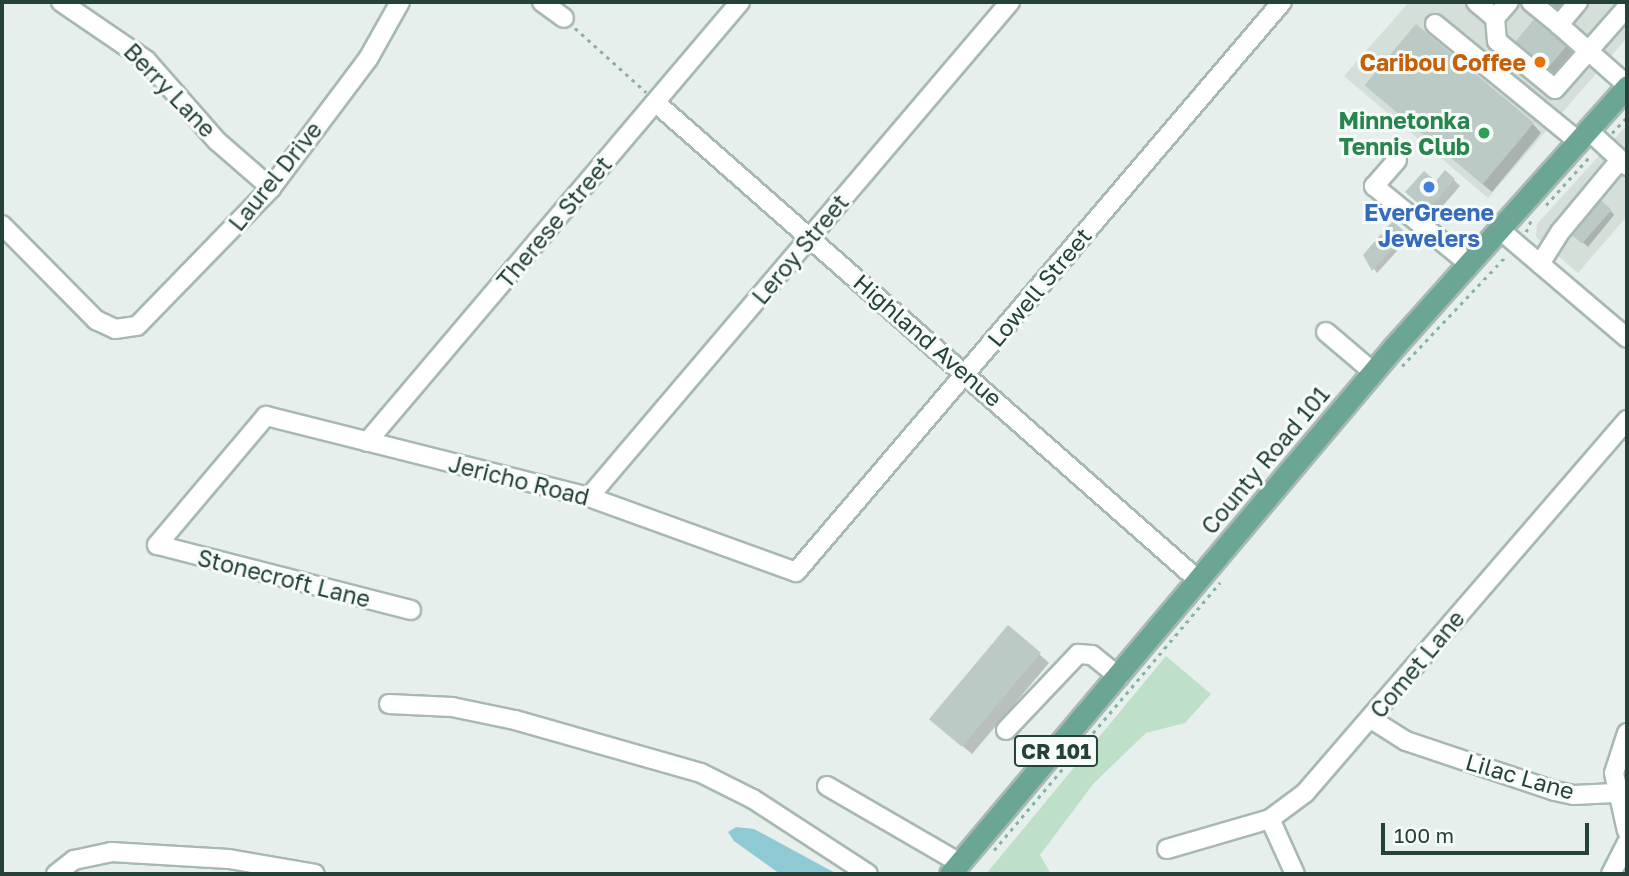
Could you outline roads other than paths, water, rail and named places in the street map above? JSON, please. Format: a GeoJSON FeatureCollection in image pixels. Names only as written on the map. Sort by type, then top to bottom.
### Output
{"type":"FeatureCollection","features":[{"type":"Feature","properties":{"kind":"main road","name":"County Road 101"},"geometry":{"type":"LineString","coordinates":[[955,868],[1119,677],[1373,372],[1499,229],[1589,138],[1627,85]]}},
{"type":"Feature","properties":{"kind":"street","name":"Berry Lane"},"geometry":{"type":"LineString","coordinates":[[61,2],[136,51],[217,141],[271,188]]}},
{"type":"Feature","properties":{"kind":"street","name":"Laurel Drive"},"geometry":{"type":"LineString","coordinates":[[2,225],[96,320],[126,329],[145,318],[271,188],[368,59],[400,2]]}},
{"type":"Feature","properties":{"kind":"street"},"geometry":{"type":"LineString","coordinates":[[542,2],[564,18]]}},
{"type":"Feature","properties":{"kind":"street","name":"Therese Street"},"geometry":{"type":"LineString","coordinates":[[367,442],[740,2]]}},
{"type":"Feature","properties":{"kind":"street","name":"Leroy Street"},"geometry":{"type":"LineString","coordinates":[[589,497],[1010,2]]}},
{"type":"Feature","properties":{"kind":"street","name":"Lowell Street"},"geometry":{"type":"LineString","coordinates":[[796,572],[1282,2]]}},
{"type":"Feature","properties":{"kind":"street"},"geometry":{"type":"LineString","coordinates":[[1476,2],[1495,18],[1497,41],[1555,89],[1627,7]]}},
{"type":"Feature","properties":{"kind":"street"},"geometry":{"type":"LineString","coordinates":[[1495,18],[1510,2]]}},
{"type":"Feature","properties":{"kind":"street"},"geometry":{"type":"LineString","coordinates":[[1531,2],[1627,85]]}},
{"type":"Feature","properties":{"kind":"street"},"geometry":{"type":"LineString","coordinates":[[1559,25],[1578,2]]}},
{"type":"Feature","properties":{"kind":"street"},"geometry":{"type":"LineString","coordinates":[[1435,24],[1624,163],[1561,231],[1541,264]]}},
{"type":"Feature","properties":{"kind":"street","name":"Highland Avenue"},"geometry":{"type":"LineString","coordinates":[[655,102],[966,373],[1199,581]]}},
{"type":"Feature","properties":{"kind":"street"},"geometry":{"type":"LineString","coordinates":[[1397,160],[1374,186],[1468,263]]}},
{"type":"Feature","properties":{"kind":"street"},"geometry":{"type":"LineString","coordinates":[[1499,229],[1627,338]]}},
{"type":"Feature","properties":{"kind":"street"},"geometry":{"type":"LineString","coordinates":[[1326,332],[1373,372]]}},
{"type":"Feature","properties":{"kind":"street","name":"Jericho Road"},"geometry":{"type":"LineString","coordinates":[[157,545],[266,416],[589,497],[796,572]]}},
{"type":"Feature","properties":{"kind":"street","name":"Comet Lane"},"geometry":{"type":"LineString","coordinates":[[1167,849],[1270,819],[1305,793],[1627,420]]}},
{"type":"Feature","properties":{"kind":"street","name":"Stonecroft Lane"},"geometry":{"type":"LineString","coordinates":[[157,545],[411,610]]}},
{"type":"Feature","properties":{"kind":"street"},"geometry":{"type":"LineString","coordinates":[[1006,730],[1078,654],[1092,654],[1119,677]]}},
{"type":"Feature","properties":{"kind":"street"},"geometry":{"type":"LineString","coordinates":[[389,704],[452,707],[642,753],[701,774],[753,799],[868,874]]}},
{"type":"Feature","properties":{"kind":"street","name":"Lilac Lane"},"geometry":{"type":"LineString","coordinates":[[1371,719],[1406,741],[1555,791],[1574,795],[1615,793]]}},
{"type":"Feature","properties":{"kind":"street"},"geometry":{"type":"LineString","coordinates":[[1627,733],[1617,755],[1615,793],[1627,831]]}},
{"type":"Feature","properties":{"kind":"street"},"geometry":{"type":"LineString","coordinates":[[827,786],[955,868]]}},
{"type":"Feature","properties":{"kind":"street"},"geometry":{"type":"LineString","coordinates":[[1270,819],[1294,874]]}},
{"type":"Feature","properties":{"kind":"street"},"geometry":{"type":"LineString","coordinates":[[1611,874],[1627,842]]}},
{"type":"Feature","properties":{"kind":"street"},"geometry":{"type":"LineString","coordinates":[[56,874],[74,860],[111,852],[238,860],[314,874]]}},
{"type":"Feature","properties":{"kind":"water"},"geometry":{"type":"Polygon","coordinates":[[[736,827],[754,829],[837,874],[780,874],[734,841],[728,832],[736,827]]]}},
{"type":"Feature","properties":{"kind":"place","name":"Caribou Coffee"},"geometry":{"type":"Point","coordinates":[1540,62]}},
{"type":"Feature","properties":{"kind":"place","name":"Minnetonka Tennis Club"},"geometry":{"type":"Point","coordinates":[1484,133]}},
{"type":"Feature","properties":{"kind":"place","name":"EverGreene Jewelers"},"geometry":{"type":"Point","coordinates":[1429,187]}}]}
